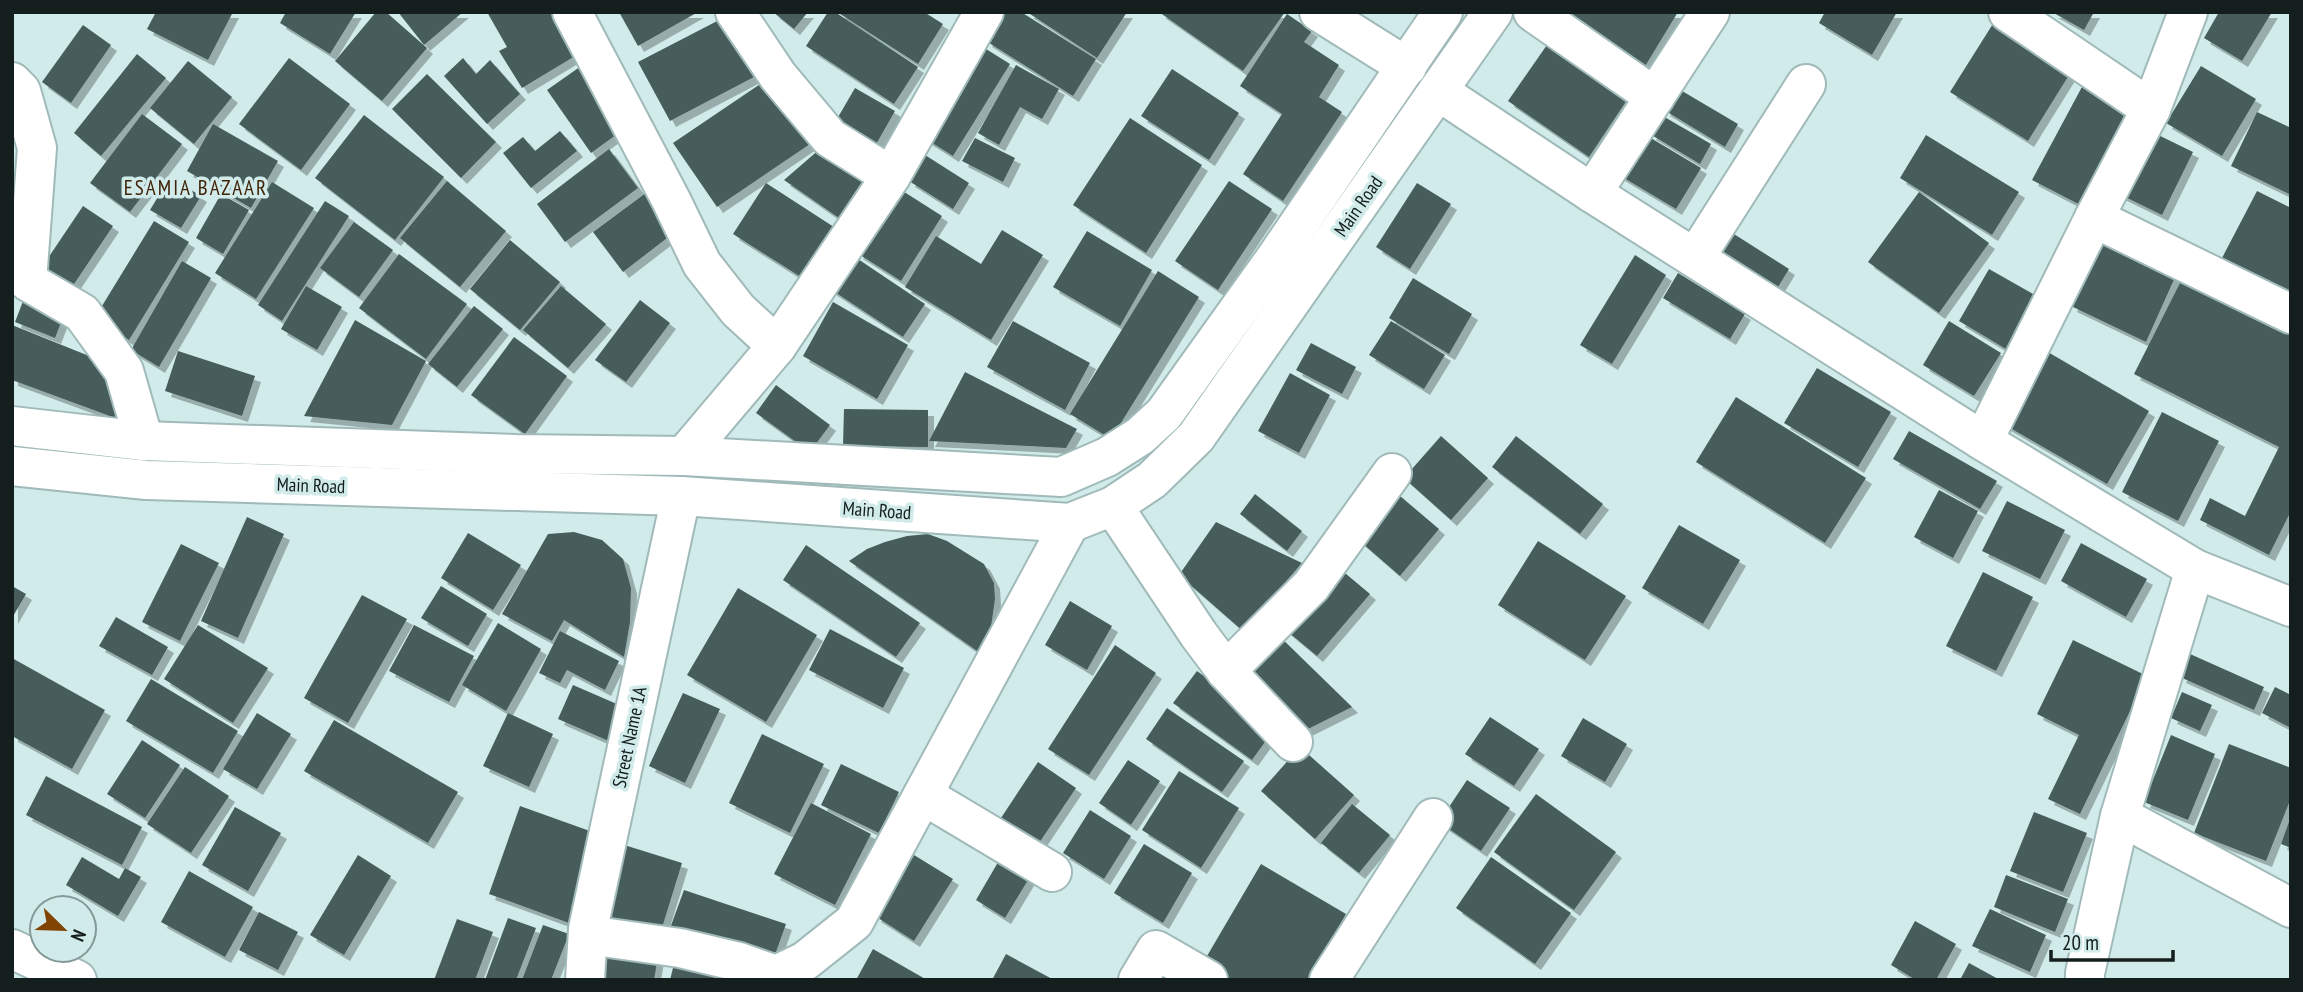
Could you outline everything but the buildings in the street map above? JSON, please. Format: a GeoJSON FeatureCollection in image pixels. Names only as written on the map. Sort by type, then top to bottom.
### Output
{"type":"FeatureCollection","features":[{"type":"Feature","properties":{"kind":"street"},"geometry":{"type":"LineString","coordinates":[[572,12],[702,264],[738,310],[777,346]]}},
{"type":"Feature","properties":{"kind":"street"},"geometry":{"type":"LineString","coordinates":[[735,12],[778,76],[830,138],[891,176]]}},
{"type":"Feature","properties":{"kind":"street"},"geometry":{"type":"LineString","coordinates":[[684,456],[777,346],[891,176],[984,12]]}},
{"type":"Feature","properties":{"kind":"street"},"geometry":{"type":"LineString","coordinates":[[1318,12],[1407,67]]}},
{"type":"Feature","properties":{"kind":"street","name":"Main Road"},"geometry":{"type":"LineString","coordinates":[[12,426],[144,441],[684,456],[1061,477],[1107,457],[1140,436],[1164,414],[1285,244],[1443,12]]}},
{"type":"Feature","properties":{"kind":"street","name":"Main Road"},"geometry":{"type":"LineString","coordinates":[[12,466],[146,480],[681,496],[1070,523],[1113,506],[1152,480],[1196,437],[1493,12]]}},
{"type":"Feature","properties":{"kind":"street"},"geometry":{"type":"LineString","coordinates":[[1533,12],[1655,97]]}},
{"type":"Feature","properties":{"kind":"street"},"geometry":{"type":"LineString","coordinates":[[1592,192],[1710,12]]}},
{"type":"Feature","properties":{"kind":"street"},"geometry":{"type":"LineString","coordinates":[[2008,12],[2151,109]]}},
{"type":"Feature","properties":{"kind":"street"},"geometry":{"type":"LineString","coordinates":[[1983,441],[2151,109],[2188,12]]}},
{"type":"Feature","properties":{"kind":"street"},"geometry":{"type":"LineString","coordinates":[[12,82],[21,90],[37,148],[27,281],[82,313],[124,371],[144,441]]}},
{"type":"Feature","properties":{"kind":"street"},"geometry":{"type":"LineString","coordinates":[[1695,258],[1806,84]]}},
{"type":"Feature","properties":{"kind":"street"},"geometry":{"type":"LineString","coordinates":[[1438,91],[1983,441],[2195,569],[2287,602]]}},
{"type":"Feature","properties":{"kind":"street"},"geometry":{"type":"LineString","coordinates":[[2094,218],[2291,314]]}},
{"type":"Feature","properties":{"kind":"street"},"geometry":{"type":"LineString","coordinates":[[1226,670],[1311,586],[1392,473]]}},
{"type":"Feature","properties":{"kind":"street","name":"Street Name 1A"},"geometry":{"type":"LineString","coordinates":[[585,980],[588,935],[681,496]]}},
{"type":"Feature","properties":{"kind":"street"},"geometry":{"type":"LineString","coordinates":[[1113,506],[1199,635],[1226,670],[1293,742]]}},
{"type":"Feature","properties":{"kind":"street"},"geometry":{"type":"LineString","coordinates":[[588,935],[680,947],[776,975],[805,961],[854,922],[1070,523]]}},
{"type":"Feature","properties":{"kind":"street"},"geometry":{"type":"LineString","coordinates":[[2085,980],[2120,816],[2195,569]]}},
{"type":"Feature","properties":{"kind":"street"},"geometry":{"type":"LineString","coordinates":[[923,795],[1052,872]]}},
{"type":"Feature","properties":{"kind":"street"},"geometry":{"type":"LineString","coordinates":[[2120,816],[2291,908]]}},
{"type":"Feature","properties":{"kind":"street"},"geometry":{"type":"LineString","coordinates":[[1328,980],[1433,818]]}},
{"type":"Feature","properties":{"kind":"street"},"geometry":{"type":"LineString","coordinates":[[12,949],[77,980]]}},
{"type":"Feature","properties":{"kind":"street"},"geometry":{"type":"LineString","coordinates":[[1138,980],[1156,950],[1208,980]]}},
{"type":"Feature","properties":{"kind":"district","name":"ESAMIA BAZAAR"},"geometry":{"type":"Point","coordinates":[196,188]}}]}
